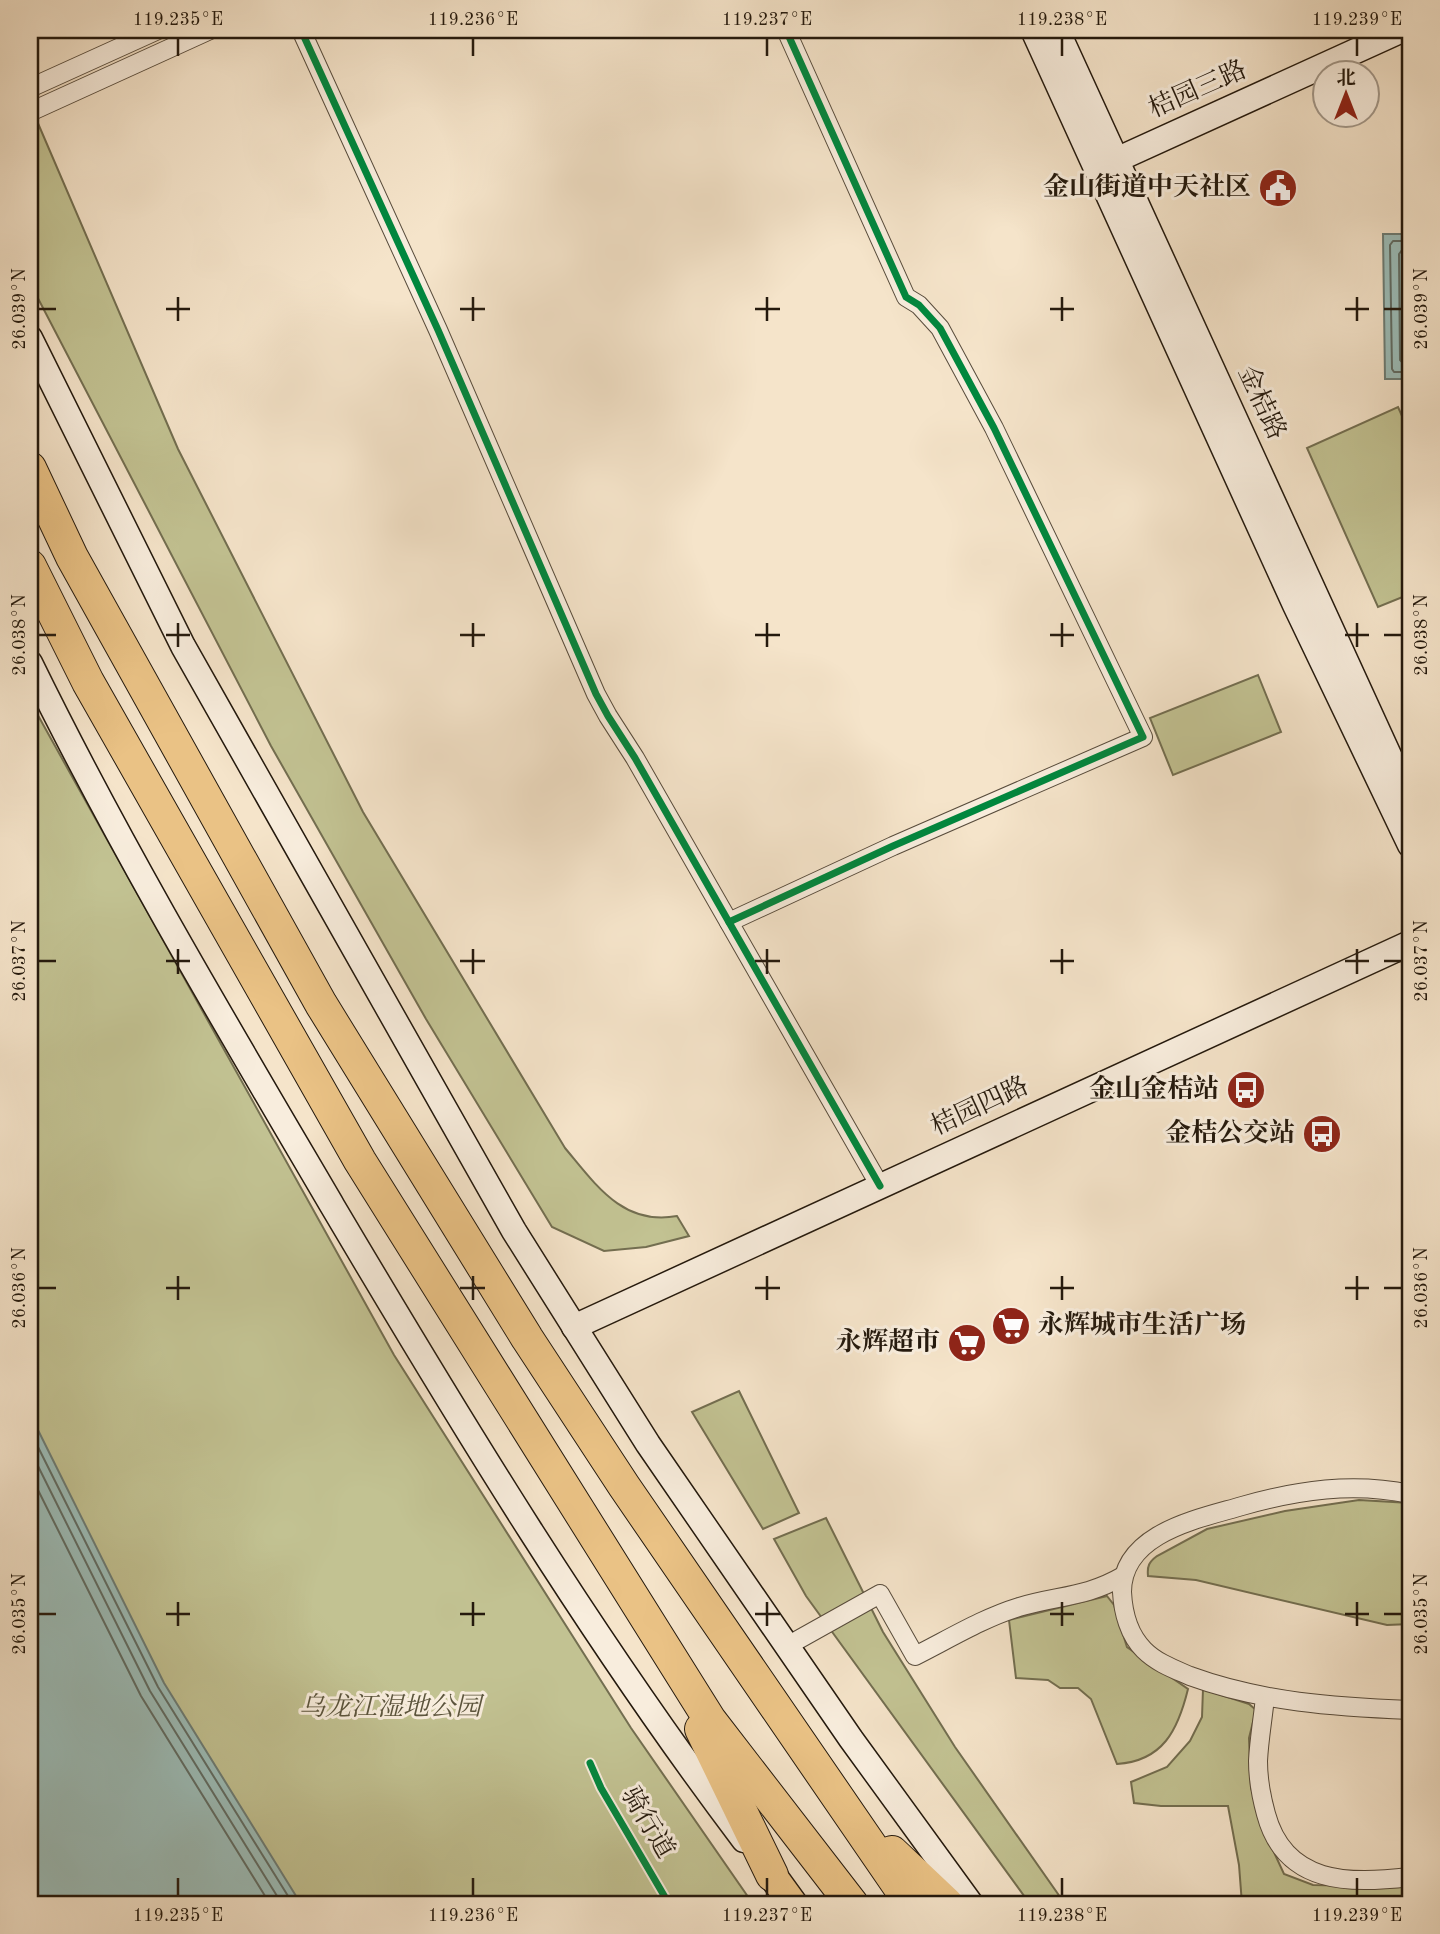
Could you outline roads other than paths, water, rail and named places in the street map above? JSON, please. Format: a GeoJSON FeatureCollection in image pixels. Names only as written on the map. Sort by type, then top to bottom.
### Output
{"type":"FeatureCollection","features":[{"type":"Feature","properties":{"kind":"highway"},"geometry":{"type":"LineString","coordinates":[[30,468],[72,557],[321,1004],[534,1350],[911,1904]]}},
{"type":"Feature","properties":{"kind":"highway"},"geometry":{"type":"LineString","coordinates":[[30,566],[88,682],[360,1161],[710,1720],[852,1904]]}},
{"type":"Feature","properties":{"kind":"highway"},"geometry":{"type":"LineString","coordinates":[[648,1621],[772,1875]]}},
{"type":"Feature","properties":{"kind":"highway"},"geometry":{"type":"LineString","coordinates":[[815,1765],[900,1861],[947,1904]]}},
{"type":"Feature","properties":{"kind":"main road"},"geometry":{"type":"LineString","coordinates":[[1033,30],[1106,164],[1289,593],[1410,845]]}},
{"type":"Feature","properties":{"kind":"main road","name":"金桔路"},"geometry":{"type":"LineString","coordinates":[[1057,30],[1106,164],[1410,801]]}},
{"type":"Feature","properties":{"kind":"main road","name":"桔园三路"},"geometry":{"type":"LineString","coordinates":[[1106,164],[1402,30]]}},
{"type":"Feature","properties":{"kind":"main road"},"geometry":{"type":"LineString","coordinates":[[30,338],[183,646],[514,1231],[648,1444],[850,1740],[971,1904]]}},
{"type":"Feature","properties":{"kind":"main road"},"geometry":{"type":"LineString","coordinates":[[30,663],[62,730],[233,1038],[439,1386],[564,1583],[710,1795],[793,1904]]}},
{"type":"Feature","properties":{"kind":"main road","name":"桔园四路"},"geometry":{"type":"LineString","coordinates":[[574,1327],[1410,943]]}},
{"type":"Feature","properties":{"kind":"street"},"geometry":{"type":"LineString","coordinates":[[30,88],[158,30]]}},
{"type":"Feature","properties":{"kind":"street"},"geometry":{"type":"LineString","coordinates":[[30,112],[210,30]]}},
{"type":"Feature","properties":{"kind":"street"},"geometry":{"type":"LineString","coordinates":[[301,30],[438,330],[596,694],[880,1186]]}},
{"type":"Feature","properties":{"kind":"street"},"geometry":{"type":"LineString","coordinates":[[729,922],[893,846],[1143,737],[982,406],[940,328],[919,304],[906,297],[786,30]]}},
{"type":"Feature","properties":{"kind":"street"},"geometry":{"type":"LineString","coordinates":[[787,1646],[880,1594],[915,1656],[1007,1611],[1103,1588],[1123,1576],[1140,1549],[1174,1528],[1249,1504],[1318,1490],[1367,1487],[1410,1494]]}},
{"type":"Feature","properties":{"kind":"street"},"geometry":{"type":"LineString","coordinates":[[1123,1576],[1123,1606],[1127,1622],[1144,1650],[1173,1669],[1230,1690],[1265,1697],[1333,1706],[1410,1710]]}},
{"type":"Feature","properties":{"kind":"street"},"geometry":{"type":"LineString","coordinates":[[1265,1697],[1259,1751],[1259,1781],[1267,1819],[1274,1840],[1283,1853],[1306,1868],[1353,1881],[1410,1877]]}},
{"type":"Feature","properties":{"kind":"water"},"geometry":{"type":"Polygon","coordinates":[[[1383,234],[1410,234],[1410,379],[1385,379],[1383,234]]]}},
{"type":"Feature","properties":{"kind":"water"},"geometry":{"type":"Polygon","coordinates":[[[30,1414],[164,1683],[301,1904],[30,1904],[30,1414]]]}},
{"type":"Feature","properties":{"kind":"place","name":"金山街道中天社区"},"geometry":{"type":"Point","coordinates":[1278,188]}},
{"type":"Feature","properties":{"kind":"place","name":"金山金桔站"},"geometry":{"type":"Point","coordinates":[1246,1090]}},
{"type":"Feature","properties":{"kind":"place","name":"金桔公交站"},"geometry":{"type":"Point","coordinates":[1322,1134]}},
{"type":"Feature","properties":{"kind":"place","name":"永辉城市生活广场"},"geometry":{"type":"Point","coordinates":[1011,1326]}},
{"type":"Feature","properties":{"kind":"place","name":"永辉超市"},"geometry":{"type":"Point","coordinates":[967,1343]}},
{"type":"Feature","properties":{"kind":"park label","name":"乌龙江湿地公园"},"geometry":{"type":"Point","coordinates":[390,1708]}}]}
